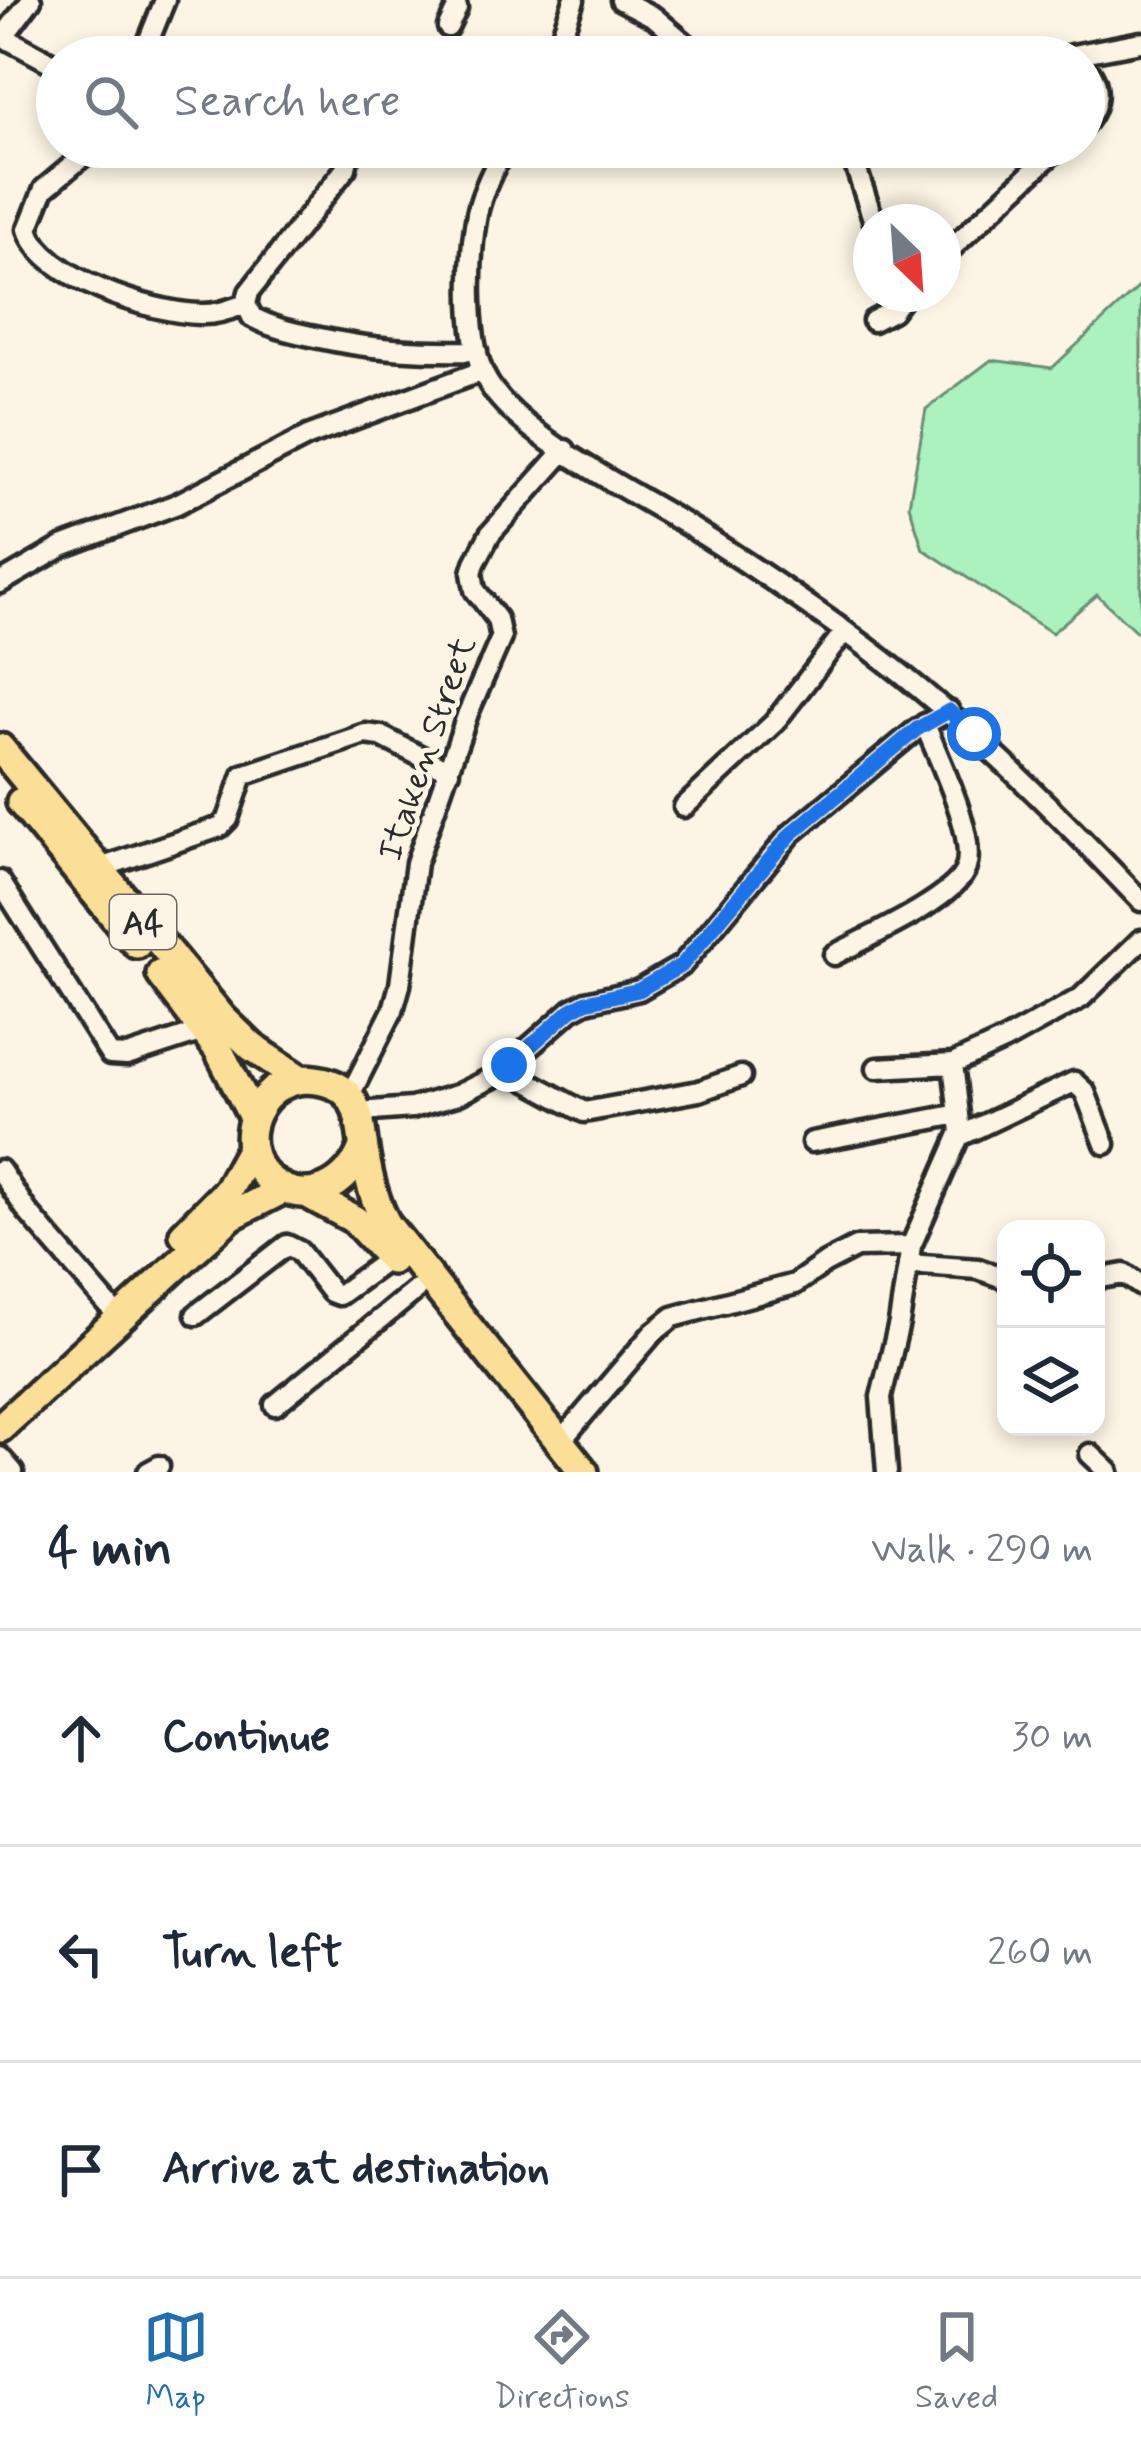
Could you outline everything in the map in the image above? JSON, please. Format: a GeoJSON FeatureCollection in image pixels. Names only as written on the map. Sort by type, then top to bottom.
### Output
{"type":"FeatureCollection","features":[{"type":"Feature","properties":{"kind":"highway","name":"A4"},"geometry":{"type":"LineString","coordinates":[[0,748],[223,1019],[252,1047],[300,1079],[335,1086],[354,1104]]}},
{"type":"Feature","properties":{"kind":"highway","name":"A4"},"geometry":{"type":"LineString","coordinates":[[0,775],[206,1030],[253,1117]]}},
{"type":"Feature","properties":{"kind":"highway"},"geometry":{"type":"LineString","coordinates":[[0,1408],[219,1201],[250,1148],[253,1117],[263,1099],[280,1085],[300,1079]]}},
{"type":"Feature","properties":{"kind":"highway"},"geometry":{"type":"LineString","coordinates":[[354,1104],[375,1203],[387,1226],[584,1472]]}},
{"type":"Feature","properties":{"kind":"highway"},"geometry":{"type":"LineString","coordinates":[[250,1148],[266,1177],[355,1220],[563,1472]]}},
{"type":"Feature","properties":{"kind":"highway"},"geometry":{"type":"LineString","coordinates":[[0,1428],[231,1216],[295,1191],[322,1191],[349,1175],[363,1148]]}},
{"type":"Feature","properties":{"kind":"street"},"geometry":{"type":"LineString","coordinates":[[31,0],[2,36],[36,55]]}},
{"type":"Feature","properties":{"kind":"street"},"geometry":{"type":"LineString","coordinates":[[151,36],[166,0]]}},
{"type":"Feature","properties":{"kind":"street"},"geometry":{"type":"LineString","coordinates":[[448,27],[457,8],[455,0]]}},
{"type":"Feature","properties":{"kind":"street"},"geometry":{"type":"LineString","coordinates":[[561,36],[574,0]]}},
{"type":"Feature","properties":{"kind":"street"},"geometry":{"type":"LineString","coordinates":[[621,0],[654,17],[676,36]]}},
{"type":"Feature","properties":{"kind":"street"},"geometry":{"type":"LineString","coordinates":[[1105,51],[1141,43]]}},
{"type":"Feature","properties":{"kind":"street"},"geometry":{"type":"LineString","coordinates":[[69,168],[44,189],[28,229],[39,251],[56,266],[91,284],[184,313],[216,313],[247,304]]}},
{"type":"Feature","properties":{"kind":"street"},"geometry":{"type":"LineString","coordinates":[[346,168],[249,292],[252,316],[277,328],[363,349],[479,361]]}},
{"type":"Feature","properties":{"kind":"street"},"geometry":{"type":"LineString","coordinates":[[496,168],[477,216],[472,300],[479,361],[494,392],[516,415],[845,631],[949,711],[1141,902]]}},
{"type":"Feature","properties":{"kind":"street"},"geometry":{"type":"LineString","coordinates":[[856,168],[868,204]]}},
{"type":"Feature","properties":{"kind":"street"},"geometry":{"type":"LineString","coordinates":[[961,239],[1037,168]]}},
{"type":"Feature","properties":{"kind":"street"},"geometry":{"type":"LineString","coordinates":[[873,321],[890,312]]}},
{"type":"Feature","properties":{"kind":"street"},"geometry":{"type":"LineString","coordinates":[[0,583],[62,547],[177,504],[308,436],[479,361]]}},
{"type":"Feature","properties":{"kind":"street","name":"Itaken Street"},"geometry":{"type":"LineString","coordinates":[[354,1104],[400,985],[416,863],[468,713],[501,638],[497,619],[475,590],[475,562],[490,534],[566,450]]}},
{"type":"Feature","properties":{"kind":"street"},"geometry":{"type":"LineString","coordinates":[[684,807],[774,723],[845,631]]}},
{"type":"Feature","properties":{"kind":"street"},"geometry":{"type":"LineString","coordinates":[[354,1104],[430,1105],[481,1084],[505,1069],[571,1010],[639,990],[682,965],[778,846],[925,724],[949,711]]}},
{"type":"Feature","properties":{"kind":"street"},"geometry":{"type":"LineString","coordinates":[[834,955],[951,888],[967,868],[967,846],[956,806],[925,724]]}},
{"type":"Feature","properties":{"kind":"street"},"geometry":{"type":"LineString","coordinates":[[100,868],[220,826],[228,819],[239,782],[247,772],[353,736],[381,736],[448,771]]}},
{"type":"Feature","properties":{"kind":"street"},"geometry":{"type":"LineString","coordinates":[[0,881],[110,1055],[127,1056],[206,1030]]}},
{"type":"Feature","properties":{"kind":"street"},"geometry":{"type":"LineString","coordinates":[[877,1068],[953,1064],[1081,998],[1141,940]]}},
{"type":"Feature","properties":{"kind":"street"},"geometry":{"type":"LineString","coordinates":[[887,1472],[881,1397],[910,1255],[960,1136],[953,1064]]}},
{"type":"Feature","properties":{"kind":"street"},"geometry":{"type":"LineString","coordinates":[[505,1069],[584,1112],[698,1091],[741,1076]]}},
{"type":"Feature","properties":{"kind":"street"},"geometry":{"type":"LineString","coordinates":[[960,1136],[1074,1082],[1085,1093],[1105,1144]]}},
{"type":"Feature","properties":{"kind":"street"},"geometry":{"type":"LineString","coordinates":[[812,1142],[959,1114]]}},
{"type":"Feature","properties":{"kind":"street"},"geometry":{"type":"LineString","coordinates":[[0,1170],[27,1211],[109,1306]]}},
{"type":"Feature","properties":{"kind":"street"},"geometry":{"type":"LineString","coordinates":[[196,1315],[287,1245],[299,1251],[339,1295],[390,1258]]}},
{"type":"Feature","properties":{"kind":"street"},"geometry":{"type":"LineString","coordinates":[[560,1442],[653,1333],[673,1318],[795,1284],[856,1247],[997,1276]]}},
{"type":"Feature","properties":{"kind":"street"},"geometry":{"type":"LineString","coordinates":[[1105,1277],[1124,1274],[1141,1286]]}},
{"type":"Feature","properties":{"kind":"street"},"geometry":{"type":"LineString","coordinates":[[275,1406],[416,1290]]}},
{"type":"Feature","properties":{"kind":"street"},"geometry":{"type":"LineString","coordinates":[[1090,1454],[1109,1472]]}},
{"type":"Feature","properties":{"kind":"street"},"geometry":{"type":"LineString","coordinates":[[0,1457],[13,1472]]}},
{"type":"Feature","properties":{"kind":"green space"},"geometry":{"type":"Polygon","coordinates":[[[1141,285],[1141,636],[1097,595],[1052,633],[923,549],[909,505],[926,409],[991,360],[1052,368],[1141,285]]]}},
{"type":"Feature","properties":{"kind":"route"},"geometry":{"type":"LineString","coordinates":[[509,1065],[571,1010],[639,990],[682,965],[778,846],[917,729],[949,711],[974,734]]}}]}
